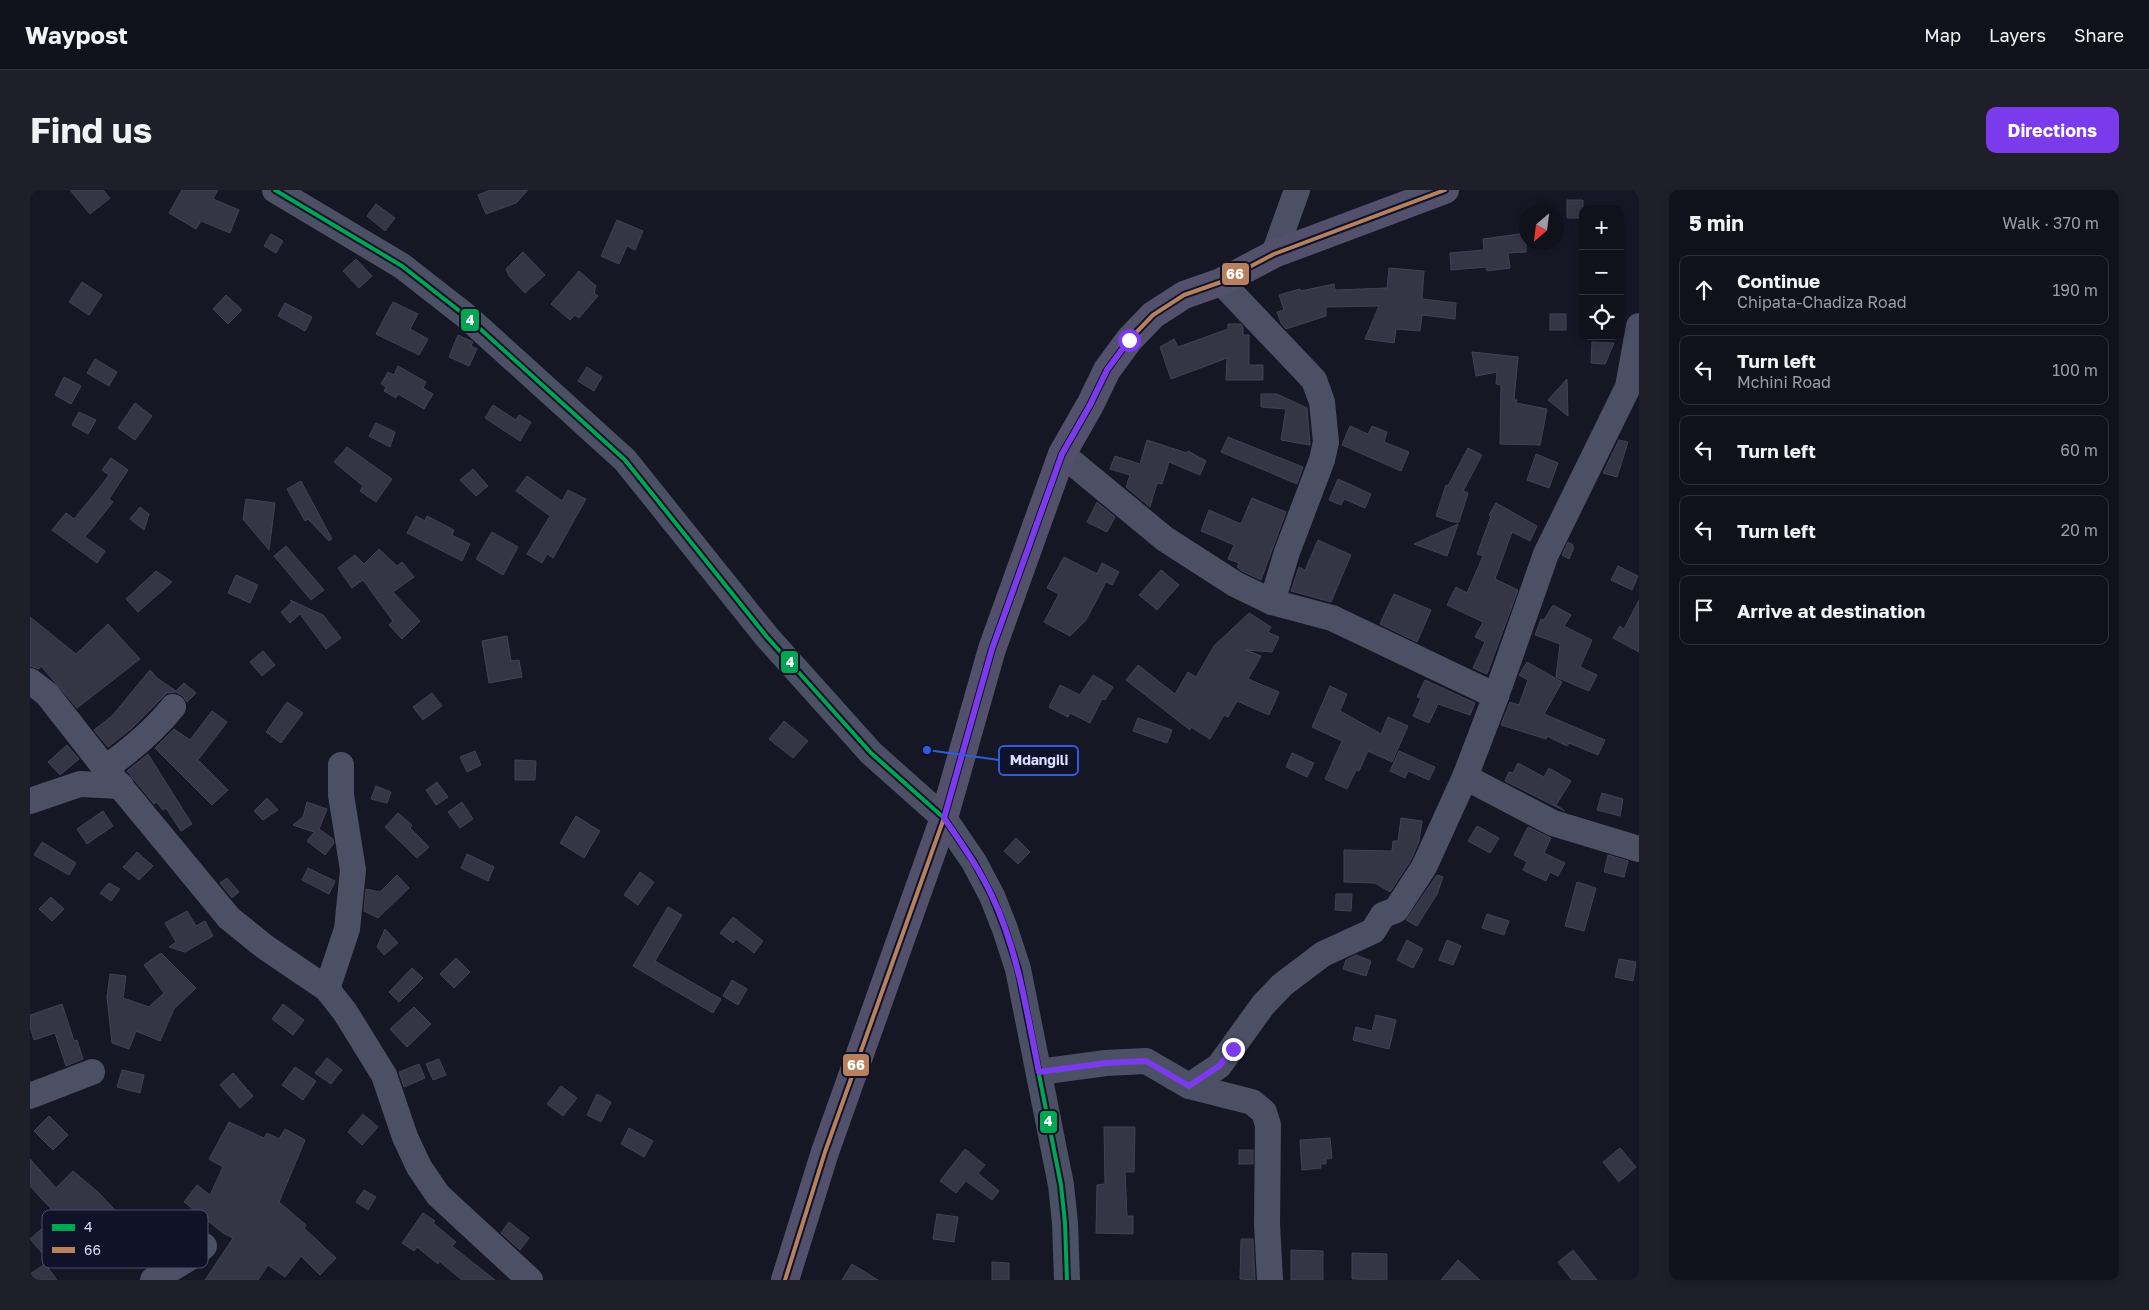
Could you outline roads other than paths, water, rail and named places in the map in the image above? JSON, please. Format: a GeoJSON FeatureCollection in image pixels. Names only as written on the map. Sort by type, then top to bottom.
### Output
{"type":"FeatureCollection","features":[{"type":"Feature","properties":{"kind":"main road"},"geometry":{"type":"LineString","coordinates":[[785,1280],[825,1152],[944,818],[992,649],[1062,454],[1090,405],[1107,370],[1129,340],[1154,315],[1184,295],[1221,282],[1274,254],[1445,190]]}},
{"type":"Feature","properties":{"kind":"street"},"geometry":{"type":"LineString","coordinates":[[275,190],[402,266],[466,316],[626,460],[767,637],[871,753],[944,818],[974,862],[992,896],[1018,969],[1061,1185],[1065,1223],[1066,1280]]}},
{"type":"Feature","properties":{"kind":"street"},"geometry":{"type":"LineString","coordinates":[[1274,254],[1297,190]]}},
{"type":"Feature","properties":{"kind":"street"},"geometry":{"type":"LineString","coordinates":[[1221,282],[1314,380],[1322,402],[1326,442],[1322,460],[1287,552],[1272,602]]}},
{"type":"Feature","properties":{"kind":"street"},"geometry":{"type":"LineString","coordinates":[[1189,1086],[1219,1066],[1262,1004],[1282,985],[1323,954],[1373,931],[1383,915],[1396,910],[1424,867],[1465,778],[1546,554],[1628,387],[1639,326]]}},
{"type":"Feature","properties":{"kind":"street"},"geometry":{"type":"LineString","coordinates":[[1062,454],[1166,539],[1235,584],[1272,602],[1332,618],[1496,696]]}},
{"type":"Feature","properties":{"kind":"street"},"geometry":{"type":"LineString","coordinates":[[30,681],[47,694],[229,918],[265,947],[328,989],[381,1069],[405,1137],[419,1167],[438,1195],[530,1280]]}},
{"type":"Feature","properties":{"kind":"street"},"geometry":{"type":"LineString","coordinates":[[30,801],[80,784],[113,777],[129,752],[154,730],[173,707]]}},
{"type":"Feature","properties":{"kind":"street"},"geometry":{"type":"LineString","coordinates":[[328,989],[347,928],[353,870],[341,795],[341,764]]}},
{"type":"Feature","properties":{"kind":"street"},"geometry":{"type":"LineString","coordinates":[[1465,778],[1553,823],[1639,850]]}},
{"type":"Feature","properties":{"kind":"street"},"geometry":{"type":"LineString","coordinates":[[1039,1072],[1106,1063],[1146,1061],[1189,1086],[1252,1102],[1264,1112],[1268,1125],[1267,1224],[1270,1280]]}},
{"type":"Feature","properties":{"kind":"street"},"geometry":{"type":"LineString","coordinates":[[30,1096],[92,1072]]}},
{"type":"Feature","properties":{"kind":"street"},"geometry":{"type":"LineString","coordinates":[[152,1280],[170,1268]]}},
{"type":"Feature","properties":{"kind":"place","name":"Mdangili"},"geometry":{"type":"Point","coordinates":[927,750]}}]}
